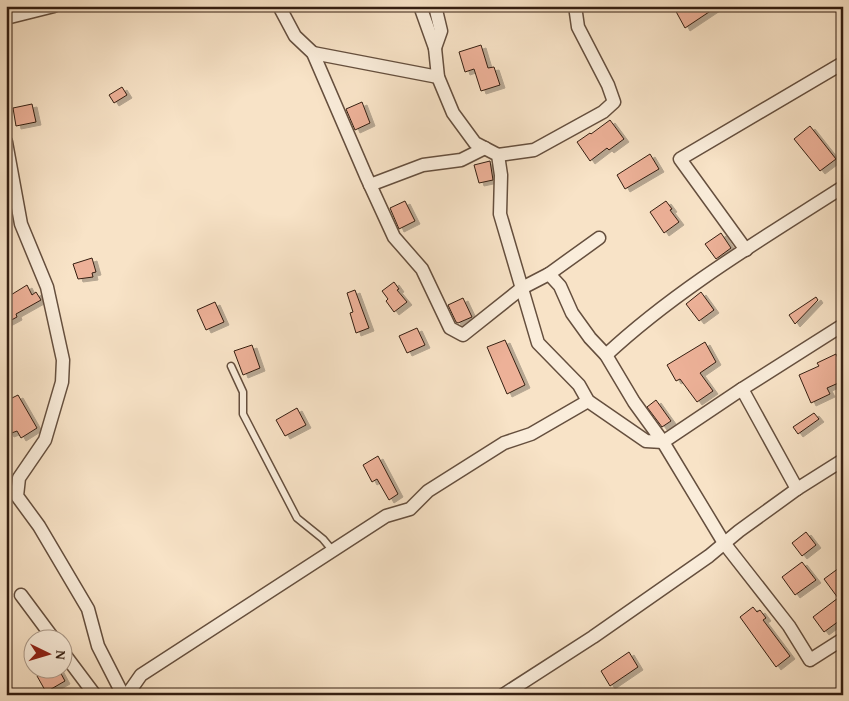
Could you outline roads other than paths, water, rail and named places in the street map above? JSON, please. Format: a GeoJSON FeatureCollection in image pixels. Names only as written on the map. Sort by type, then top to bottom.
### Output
{"type":"FeatureCollection","features":[{"type":"Feature","properties":{"kind":"street"},"geometry":{"type":"LineString","coordinates":[[6,18],[54,6]]}},
{"type":"Feature","properties":{"kind":"street"},"geometry":{"type":"LineString","coordinates":[[279,6],[295,36],[313,53],[394,237],[422,269],[450,328],[463,335],[522,288],[549,274],[599,238]]}},
{"type":"Feature","properties":{"kind":"street"},"geometry":{"type":"LineString","coordinates":[[420,6],[435,48],[438,77],[453,113],[475,143],[498,155],[534,150],[602,112],[614,102],[608,85],[578,27],[575,6]]}},
{"type":"Feature","properties":{"kind":"street"},"geometry":{"type":"LineString","coordinates":[[435,6],[441,31],[435,48]]}},
{"type":"Feature","properties":{"kind":"street"},"geometry":{"type":"LineString","coordinates":[[313,53],[438,77]]}},
{"type":"Feature","properties":{"kind":"street"},"geometry":{"type":"LineString","coordinates":[[746,250],[680,159],[843,63]]}},
{"type":"Feature","properties":{"kind":"street"},"geometry":{"type":"LineString","coordinates":[[6,142],[21,224],[47,287],[63,360],[62,382],[45,440],[19,478],[17,496],[40,526],[88,609],[98,646],[125,695],[142,675],[386,516],[410,509],[428,491],[504,443],[531,434],[588,401]]}},
{"type":"Feature","properties":{"kind":"street"},"geometry":{"type":"LineString","coordinates":[[370,186],[423,165],[461,160],[485,148]]}},
{"type":"Feature","properties":{"kind":"street"},"geometry":{"type":"LineString","coordinates":[[498,155],[501,175],[500,214],[538,343],[579,385],[588,401],[646,441],[663,442],[742,388],[843,325]]}},
{"type":"Feature","properties":{"kind":"street"},"geometry":{"type":"LineString","coordinates":[[606,355],[635,328],[720,266],[843,187]]}},
{"type":"Feature","properties":{"kind":"street"},"geometry":{"type":"LineString","coordinates":[[549,274],[560,286],[572,313],[590,338],[606,355],[634,402],[663,442],[724,544],[789,626],[810,660],[843,639]]}},
{"type":"Feature","properties":{"kind":"street"},"geometry":{"type":"LineString","coordinates":[[742,388],[797,488]]}},
{"type":"Feature","properties":{"kind":"street"},"geometry":{"type":"LineString","coordinates":[[504,695],[593,637],[709,556],[797,488],[843,460]]}},
{"type":"Feature","properties":{"kind":"street"},"geometry":{"type":"LineString","coordinates":[[21,595],[46,628]]}},
{"type":"Feature","properties":{"kind":"street"},"geometry":{"type":"LineString","coordinates":[[72,664],[95,695]]}},
{"type":"Feature","properties":{"kind":"lane"},"geometry":{"type":"LineString","coordinates":[[231,366],[243,392],[243,414],[297,518],[323,539],[332,551]]}}]}
